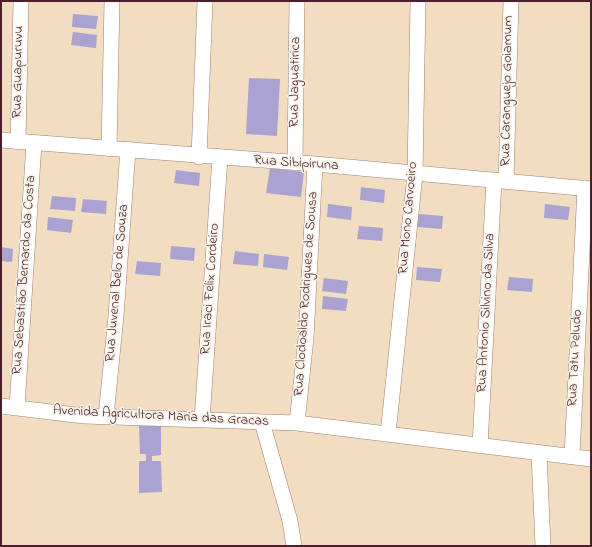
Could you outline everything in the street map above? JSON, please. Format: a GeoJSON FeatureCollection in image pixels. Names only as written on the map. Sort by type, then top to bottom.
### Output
{"type":"FeatureCollection","features":[{"type":"Feature","properties":{"kind":"street","name":"Rua Guapuruvu"},"geometry":{"type":"LineString","coordinates":[[18,142],[21,1]]}},
{"type":"Feature","properties":{"kind":"street"},"geometry":{"type":"LineString","coordinates":[[109,149],[112,1]]}},
{"type":"Feature","properties":{"kind":"street"},"geometry":{"type":"LineString","coordinates":[[199,157],[205,1]]}},
{"type":"Feature","properties":{"kind":"street","name":"Rua Jaguatirica"},"geometry":{"type":"LineString","coordinates":[[295,163],[296,1]]}},
{"type":"Feature","properties":{"kind":"street","name":"Rua Mono Carvoeiro"},"geometry":{"type":"LineString","coordinates":[[388,434],[414,174],[418,1]]}},
{"type":"Feature","properties":{"kind":"street","name":"Rua Caranguejo Goiamum"},"geometry":{"type":"LineString","coordinates":[[500,181],[511,1]]}},
{"type":"Feature","properties":{"kind":"street","name":"Rua Sibipiruna"},"geometry":{"type":"LineString","coordinates":[[1,140],[199,157],[315,164],[588,189]]}},
{"type":"Feature","properties":{"kind":"street","name":"Rua Sebastião Bernardo da Costa"},"geometry":{"type":"LineString","coordinates":[[17,407],[34,142]]}},
{"type":"Feature","properties":{"kind":"street","name":"Rua Juvenal Belo de Souza"},"geometry":{"type":"LineString","coordinates":[[106,416],[116,316],[128,150]]}},
{"type":"Feature","properties":{"kind":"street","name":"Rua Iraci Felix Cordeiro"},"geometry":{"type":"LineString","coordinates":[[202,420],[220,158]]}},
{"type":"Feature","properties":{"kind":"street","name":"Rua Clodoaldo Rodrigues de Sousa"},"geometry":{"type":"LineString","coordinates":[[298,423],[306,338],[315,164]]}},
{"type":"Feature","properties":{"kind":"street","name":"Rua Antonio Silvino da Silva"},"geometry":{"type":"LineString","coordinates":[[480,446],[500,181]]}},
{"type":"Feature","properties":{"kind":"street","name":"Rua Tatu Peludo"},"geometry":{"type":"LineString","coordinates":[[572,456],[588,189]]}},
{"type":"Feature","properties":{"kind":"street","name":"Avenida Agricultora Maria das Gracas"},"geometry":{"type":"LineString","coordinates":[[1,406],[59,414],[298,423],[591,459]]}},
{"type":"Feature","properties":{"kind":"street"},"geometry":{"type":"LineString","coordinates":[[262,422],[290,521],[294,546]]}},
{"type":"Feature","properties":{"kind":"street"},"geometry":{"type":"LineString","coordinates":[[539,453],[543,546]]}},
{"type":"Feature","properties":{"kind":"building"},"geometry":{"type":"Polygon","coordinates":[[[73,14],[98,16],[96,29],[72,27],[73,14]]]}},
{"type":"Feature","properties":{"kind":"building"},"geometry":{"type":"Polygon","coordinates":[[[73,32],[97,35],[96,48],[71,45],[73,32]]]}},
{"type":"Feature","properties":{"kind":"building"},"geometry":{"type":"Polygon","coordinates":[[[249,78],[280,79],[277,136],[246,134],[249,78]]]}},
{"type":"Feature","properties":{"kind":"building"},"geometry":{"type":"Polygon","coordinates":[[[270,168],[304,172],[301,197],[266,193],[270,168]]]}},
{"type":"Feature","properties":{"kind":"building"},"geometry":{"type":"Polygon","coordinates":[[[176,170],[200,173],[199,186],[174,183],[176,170]]]}},
{"type":"Feature","properties":{"kind":"building"},"geometry":{"type":"Polygon","coordinates":[[[361,187],[385,190],[384,203],[360,200],[361,187]]]}},
{"type":"Feature","properties":{"kind":"building"},"geometry":{"type":"Polygon","coordinates":[[[52,196],[76,198],[75,211],[50,209],[52,196]]]}},
{"type":"Feature","properties":{"kind":"building"},"geometry":{"type":"Polygon","coordinates":[[[83,199],[107,201],[106,214],[81,212],[83,199]]]}},
{"type":"Feature","properties":{"kind":"building"},"geometry":{"type":"Polygon","coordinates":[[[328,204],[352,207],[351,220],[327,217],[328,204]]]}},
{"type":"Feature","properties":{"kind":"building"},"geometry":{"type":"Polygon","coordinates":[[[545,204],[570,207],[568,220],[544,218],[545,204]]]}},
{"type":"Feature","properties":{"kind":"building"},"geometry":{"type":"Polygon","coordinates":[[[419,214],[443,216],[442,229],[417,227],[419,214]]]}},
{"type":"Feature","properties":{"kind":"building"},"geometry":{"type":"Polygon","coordinates":[[[48,217],[73,220],[71,233],[47,230],[48,217]]]}},
{"type":"Feature","properties":{"kind":"building"},"geometry":{"type":"Polygon","coordinates":[[[359,226],[383,228],[382,241],[357,239],[359,226]]]}},
{"type":"Feature","properties":{"kind":"building"},"geometry":{"type":"Polygon","coordinates":[[[171,246],[195,248],[194,261],[170,259],[171,246]]]}},
{"type":"Feature","properties":{"kind":"building"},"geometry":{"type":"Polygon","coordinates":[[[1,247],[13,249],[12,262],[1,261],[1,247]]]}},
{"type":"Feature","properties":{"kind":"building"},"geometry":{"type":"Polygon","coordinates":[[[235,251],[259,254],[258,266],[233,264],[235,251]]]}},
{"type":"Feature","properties":{"kind":"building"},"geometry":{"type":"Polygon","coordinates":[[[264,254],[289,257],[287,270],[263,267],[264,254]]]}},
{"type":"Feature","properties":{"kind":"building"},"geometry":{"type":"Polygon","coordinates":[[[137,261],[161,263],[160,276],[135,274],[137,261]]]}},
{"type":"Feature","properties":{"kind":"building"},"geometry":{"type":"Polygon","coordinates":[[[417,267],[442,269],[440,282],[416,280],[417,267]]]}},
{"type":"Feature","properties":{"kind":"building"},"geometry":{"type":"Polygon","coordinates":[[[509,277],[533,279],[532,292],[507,290],[509,277]]]}},
{"type":"Feature","properties":{"kind":"building"},"geometry":{"type":"Polygon","coordinates":[[[324,278],[348,281],[346,294],[322,291],[324,278]]]}},
{"type":"Feature","properties":{"kind":"building"},"geometry":{"type":"Polygon","coordinates":[[[323,296],[348,299],[346,311],[322,309],[323,296]]]}},
{"type":"Feature","properties":{"kind":"building"},"geometry":{"type":"Polygon","coordinates":[[[139,425],[161,425],[161,455],[152,456],[152,461],[161,461],[162,492],[139,493],[139,461],[146,461],[146,454],[140,454],[139,425]]]}}]}
